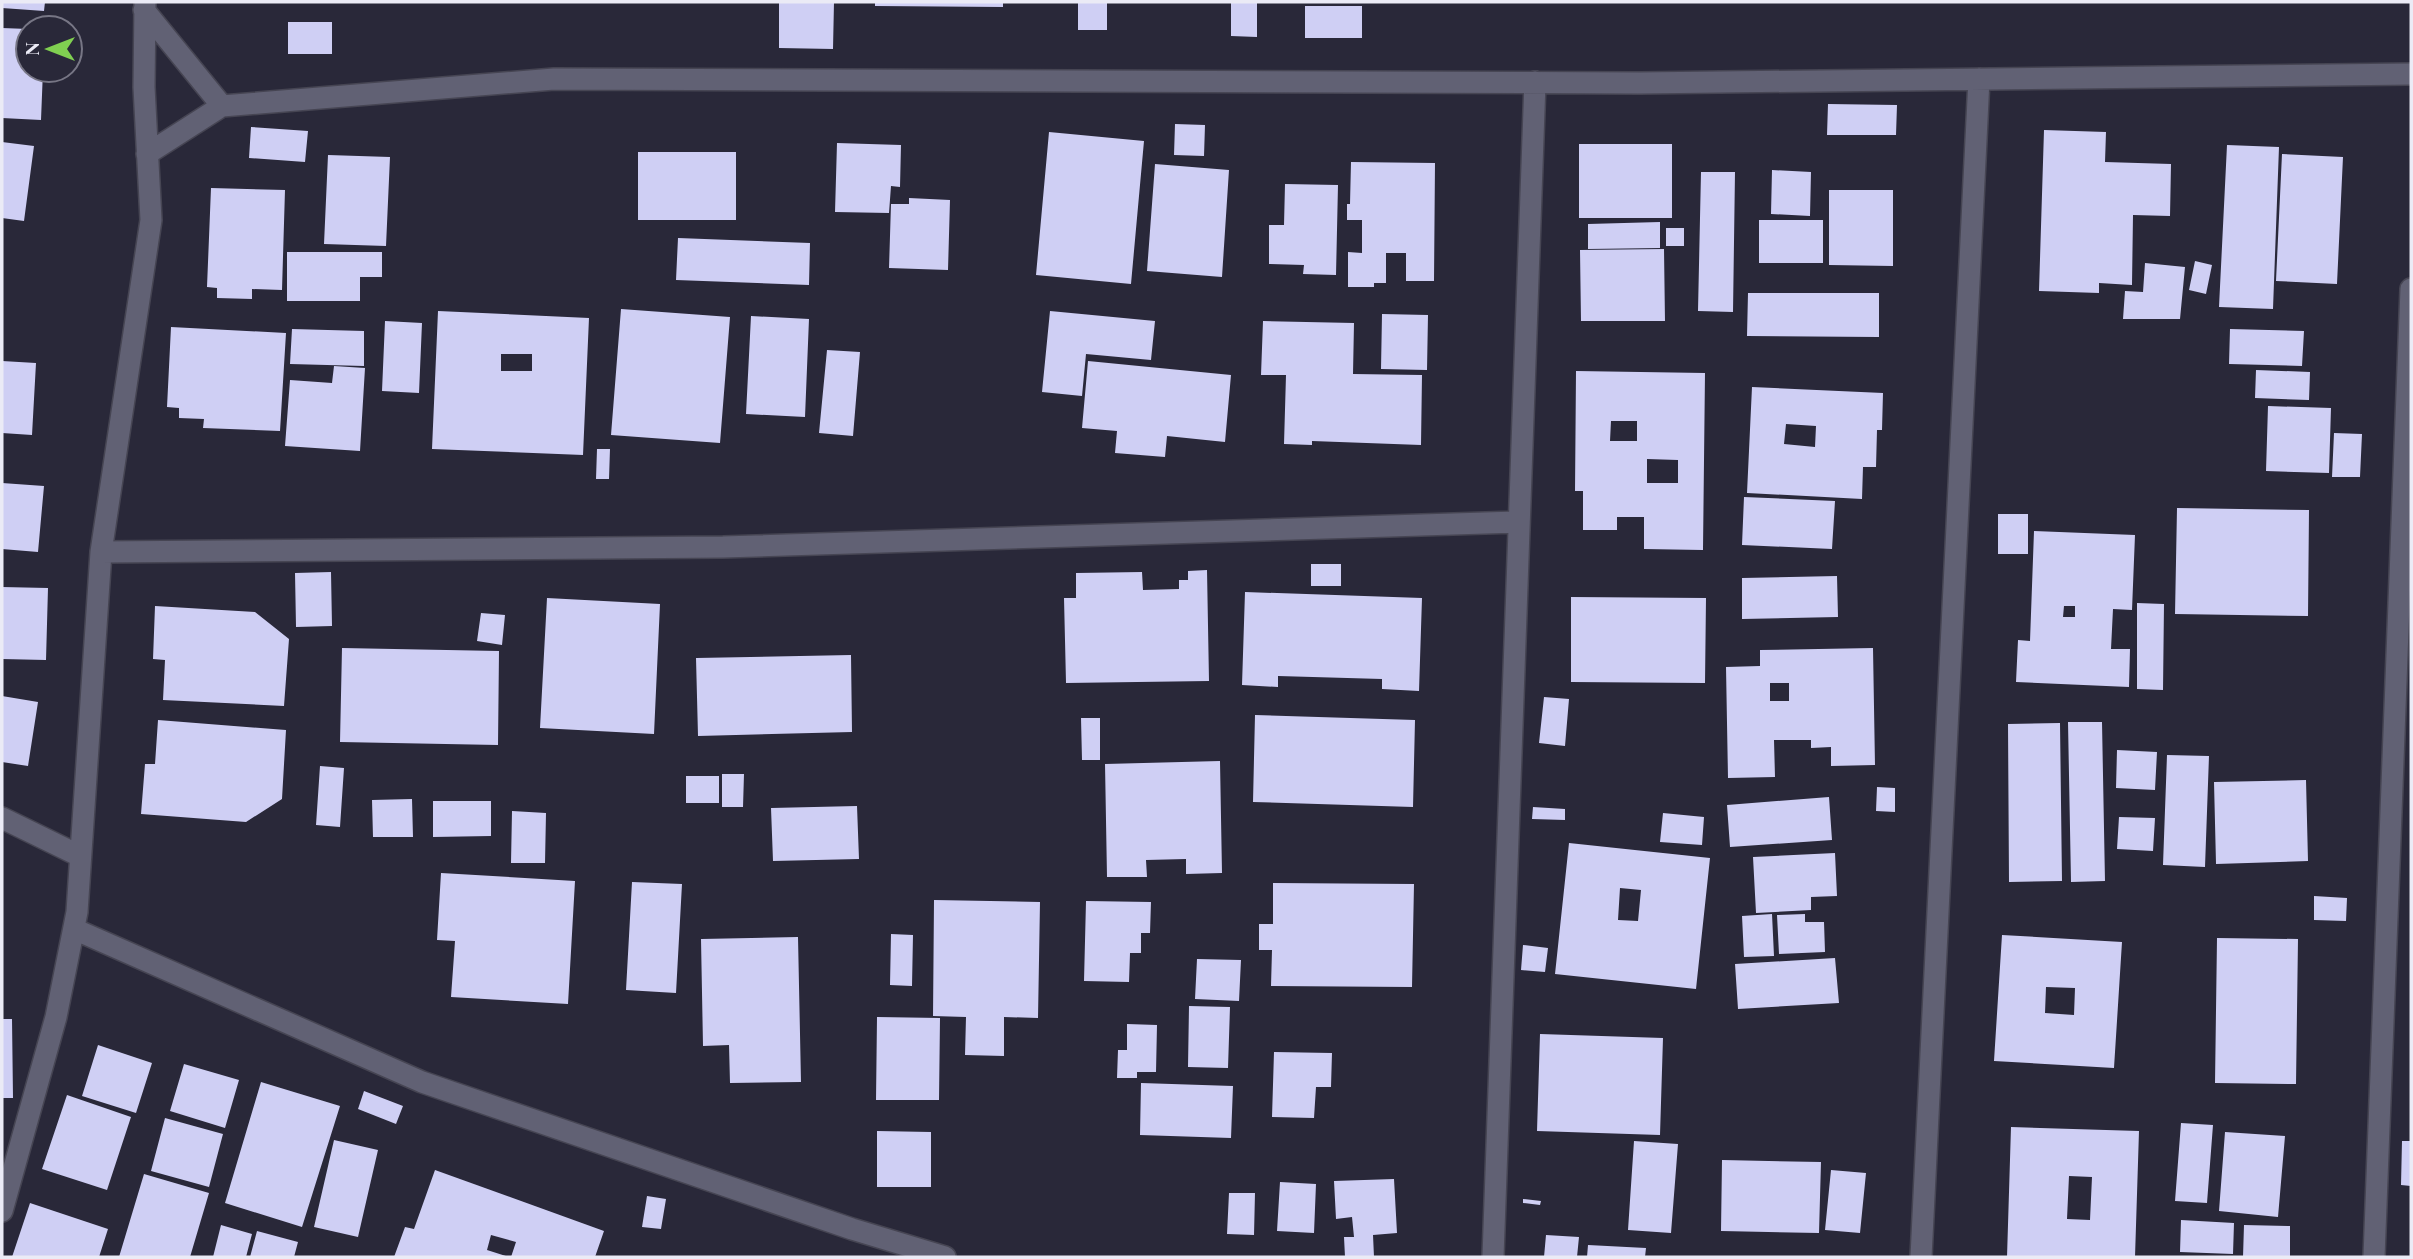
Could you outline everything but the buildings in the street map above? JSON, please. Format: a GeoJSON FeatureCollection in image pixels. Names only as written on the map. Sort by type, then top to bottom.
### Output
{"type":"FeatureCollection","features":[{"type":"Feature","properties":{"kind":"street"},"geometry":{"type":"LineString","coordinates":[[144,6],[222,106]]}},
{"type":"Feature","properties":{"kind":"street"},"geometry":{"type":"LineString","coordinates":[[2,1211],[56,1017],[77,912],[102,552],[151,220],[144,88],[144,6]]}},
{"type":"Feature","properties":{"kind":"street"},"geometry":{"type":"LineString","coordinates":[[147,154],[222,106],[554,79],[1535,82],[2411,74]]}},
{"type":"Feature","properties":{"kind":"street"},"geometry":{"type":"LineString","coordinates":[[1921,1257],[1979,79]]}},
{"type":"Feature","properties":{"kind":"street"},"geometry":{"type":"LineString","coordinates":[[1493,1257],[1517,523],[1535,82]]}},
{"type":"Feature","properties":{"kind":"street"},"geometry":{"type":"LineString","coordinates":[[2374,1257],[2411,289]]}},
{"type":"Feature","properties":{"kind":"street"},"geometry":{"type":"LineString","coordinates":[[102,552],[723,547],[1517,523]]}},
{"type":"Feature","properties":{"kind":"street"},"geometry":{"type":"LineString","coordinates":[[2,818],[80,856]]}},
{"type":"Feature","properties":{"kind":"street"},"geometry":{"type":"LineString","coordinates":[[74,929],[422,1082],[839,1225],[945,1257]]}}]}
